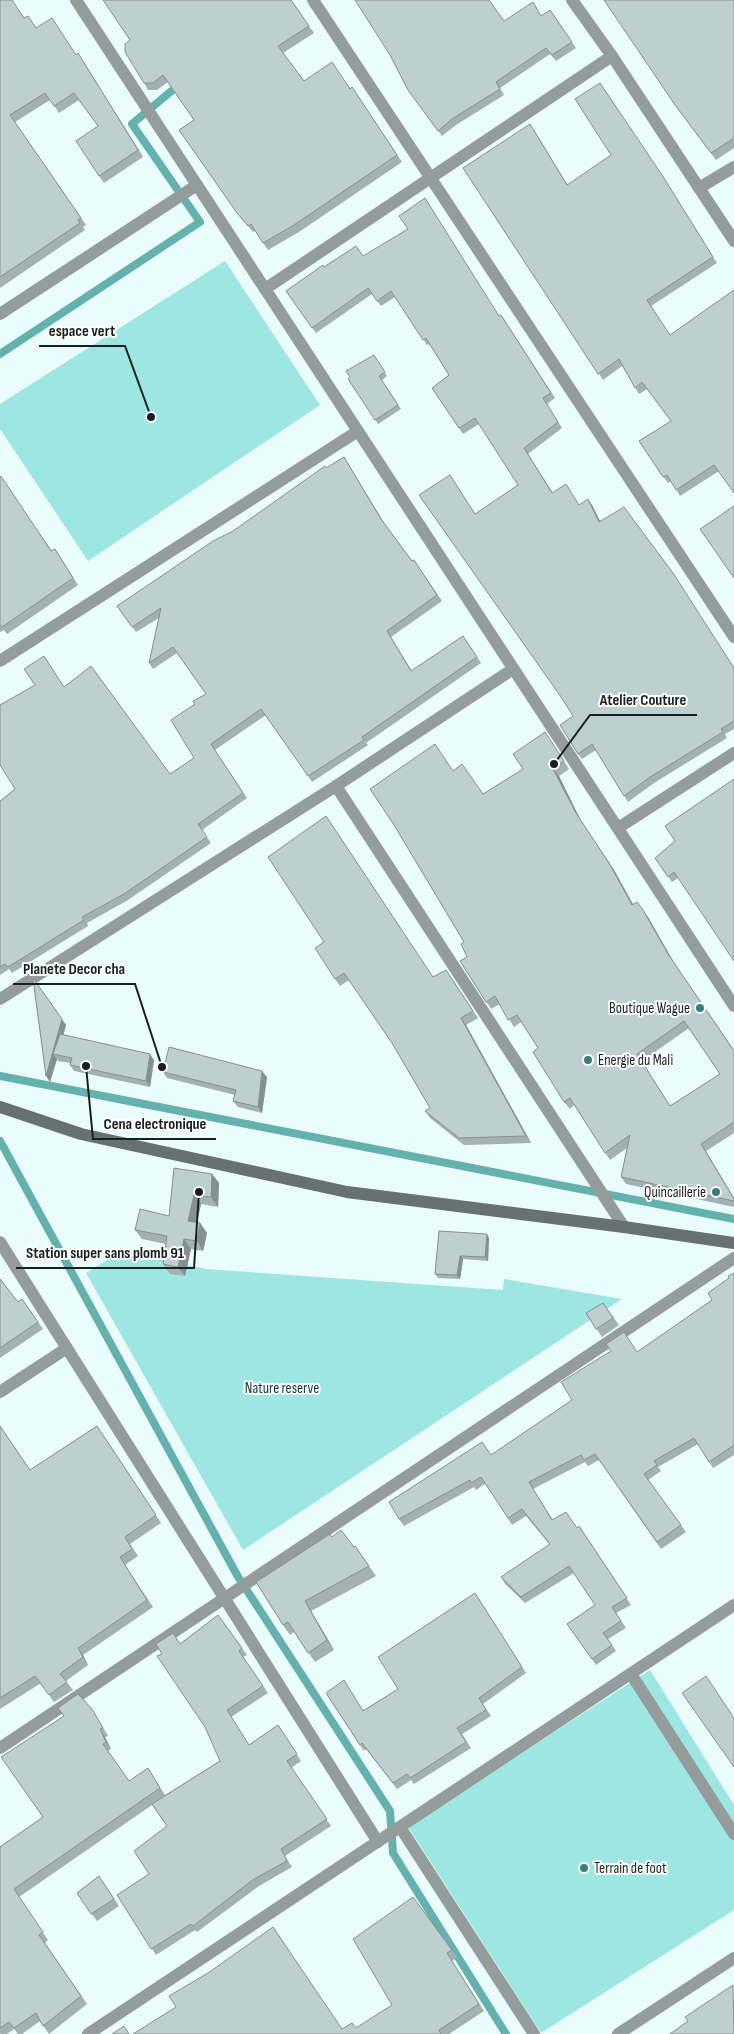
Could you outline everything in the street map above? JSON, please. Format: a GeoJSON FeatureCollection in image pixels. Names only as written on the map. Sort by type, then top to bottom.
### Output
{"type":"FeatureCollection","features":[{"type":"Feature","properties":{"kind":"street"},"geometry":{"type":"LineString","coordinates":[[76,0],[734,1006]]}},
{"type":"Feature","properties":{"kind":"street"},"geometry":{"type":"LineString","coordinates":[[312,0],[734,637]]}},
{"type":"Feature","properties":{"kind":"street"},"geometry":{"type":"LineString","coordinates":[[572,0],[612,56],[734,241]]}},
{"type":"Feature","properties":{"kind":"street"},"geometry":{"type":"LineString","coordinates":[[265,290],[612,56]]}},
{"type":"Feature","properties":{"kind":"street"},"geometry":{"type":"LineString","coordinates":[[699,188],[734,167]]}},
{"type":"Feature","properties":{"kind":"street"},"geometry":{"type":"LineString","coordinates":[[0,314],[197,186]]}},
{"type":"Feature","properties":{"kind":"street"},"geometry":{"type":"LineString","coordinates":[[0,662],[358,431]]}},
{"type":"Feature","properties":{"kind":"street"},"geometry":{"type":"LineString","coordinates":[[0,999],[336,786],[513,669]]}},
{"type":"Feature","properties":{"kind":"street"},"geometry":{"type":"LineString","coordinates":[[618,828],[734,753]]}},
{"type":"Feature","properties":{"kind":"street"},"geometry":{"type":"LineString","coordinates":[[336,786],[624,1227]]}},
{"type":"Feature","properties":{"kind":"street"},"geometry":{"type":"LineString","coordinates":[[0,1107],[81,1134],[347,1192],[624,1227],[734,1244]]}},
{"type":"Feature","properties":{"kind":"street"},"geometry":{"type":"LineString","coordinates":[[0,1242],[66,1348],[229,1596],[381,1840]]}},
{"type":"Feature","properties":{"kind":"street"},"geometry":{"type":"LineString","coordinates":[[0,1748],[734,1258]]}},
{"type":"Feature","properties":{"kind":"street"},"geometry":{"type":"LineString","coordinates":[[0,1392],[66,1348]]}},
{"type":"Feature","properties":{"kind":"street"},"geometry":{"type":"LineString","coordinates":[[88,2034],[734,1605]]}},
{"type":"Feature","properties":{"kind":"street"},"geometry":{"type":"LineString","coordinates":[[631,1674],[734,1834]]}},
{"type":"Feature","properties":{"kind":"street"},"geometry":{"type":"LineString","coordinates":[[399,1828],[534,2034]]}},
{"type":"Feature","properties":{"kind":"street"},"geometry":{"type":"LineString","coordinates":[[618,2034],[734,1958]]}},
{"type":"Feature","properties":{"kind":"green space"},"geometry":{"type":"Polygon","coordinates":[[[225,261],[320,405],[88,561],[0,429],[0,404],[225,261]]]}},
{"type":"Feature","properties":{"kind":"green space","name":"Nature reserve"},"geometry":{"type":"Polygon","coordinates":[[[122,1251],[206,1269],[503,1290],[504,1279],[622,1299],[243,1550],[86,1273],[122,1251]]]}},
{"type":"Feature","properties":{"kind":"green space","name":"Terrain de foot"},"geometry":{"type":"Polygon","coordinates":[[[650,1670],[734,1805],[734,1910],[541,2033],[408,1827],[650,1670]]]}},
{"type":"Feature","properties":{"kind":"building"},"geometry":{"type":"Polygon","coordinates":[[[0,0],[12,0],[24,18],[28,16],[36,28],[52,18],[76,55],[78,53],[138,150],[99,176],[76,141],[98,126],[74,93],[54,106],[45,93],[10,115],[81,218],[78,220],[80,223],[0,277],[0,0]]]}},
{"type":"Feature","properties":{"kind":"building"},"geometry":{"type":"Polygon","coordinates":[[[103,0],[291,0],[309,26],[278,46],[304,81],[332,62],[350,89],[352,87],[397,155],[294,225],[263,243],[251,224],[248,226],[237,213],[179,130],[194,120],[163,75],[153,83],[144,83],[125,52],[125,44],[130,40],[103,0]]]}},
{"type":"Feature","properties":{"kind":"building"},"geometry":{"type":"Polygon","coordinates":[[[355,0],[489,0],[504,21],[533,2],[541,16],[550,10],[572,42],[552,55],[546,48],[496,82],[500,89],[452,119],[438,131],[408,90],[390,55],[355,0]]]}},
{"type":"Feature","properties":{"kind":"building"},"geometry":{"type":"Polygon","coordinates":[[[604,0],[734,0],[734,138],[711,153],[675,105],[604,0]]]}},
{"type":"Feature","properties":{"kind":"building"},"geometry":{"type":"Polygon","coordinates":[[[600,83],[662,175],[713,257],[647,300],[670,335],[734,290],[734,493],[714,465],[676,490],[667,475],[663,477],[639,441],[671,421],[642,382],[635,388],[619,359],[598,374],[463,168],[530,124],[567,185],[611,155],[575,99],[600,83]]]}},
{"type":"Feature","properties":{"kind":"building"},"geometry":{"type":"Polygon","coordinates":[[[425,198],[499,316],[501,315],[551,393],[543,398],[558,422],[524,448],[552,493],[566,484],[579,505],[588,499],[599,522],[624,507],[673,573],[734,668],[734,721],[721,729],[723,732],[650,777],[624,796],[592,744],[578,754],[560,725],[573,716],[419,495],[450,475],[475,514],[518,485],[475,418],[459,428],[432,388],[449,375],[426,338],[423,340],[391,291],[377,301],[368,288],[312,328],[286,291],[323,265],[324,267],[356,246],[363,256],[408,229],[399,216],[425,198]]]}},
{"type":"Feature","properties":{"kind":"building"},"geometry":{"type":"Polygon","coordinates":[[[374,355],[385,372],[379,376],[398,405],[375,420],[348,379],[350,377],[346,371],[374,355]]]}},
{"type":"Feature","properties":{"kind":"building"},"geometry":{"type":"Polygon","coordinates":[[[344,457],[381,519],[412,561],[414,560],[437,595],[387,631],[411,671],[463,636],[477,657],[362,737],[364,740],[308,776],[261,709],[211,744],[243,793],[198,824],[207,837],[124,894],[82,917],[84,920],[8,967],[5,964],[0,967],[0,801],[15,789],[0,765],[0,705],[35,685],[24,669],[44,656],[64,687],[91,666],[170,774],[194,758],[171,720],[195,704],[193,701],[206,694],[173,647],[149,663],[161,608],[132,627],[117,606],[213,541],[233,531],[325,466],[326,468],[344,457]]]}},
{"type":"Feature","properties":{"kind":"building"},"geometry":{"type":"Polygon","coordinates":[[[1,476],[51,551],[55,549],[73,578],[2,627],[0,625],[1,476]]]}},
{"type":"Feature","properties":{"kind":"building"},"geometry":{"type":"Polygon","coordinates":[[[734,506],[734,578],[700,529],[734,506]]]}},
{"type":"Feature","properties":{"kind":"building"},"geometry":{"type":"Polygon","coordinates":[[[545,732],[564,761],[553,769],[576,813],[609,863],[632,905],[637,902],[643,910],[668,954],[734,1051],[734,1122],[701,1144],[734,1201],[621,1177],[630,1135],[605,1153],[570,1098],[564,1102],[533,1052],[538,1048],[517,1015],[508,1020],[495,996],[486,1002],[460,961],[467,957],[461,944],[464,942],[394,825],[370,789],[435,744],[453,771],[462,764],[483,794],[523,769],[513,754],[545,732]],[[684,1021],[637,1054],[670,1106],[720,1074],[684,1021]]]}},
{"type":"Feature","properties":{"kind":"building"},"geometry":{"type":"Polygon","coordinates":[[[734,779],[734,961],[674,872],[668,877],[655,858],[675,841],[665,826],[734,779]]]}},
{"type":"Feature","properties":{"kind":"building"},"geometry":{"type":"Polygon","coordinates":[[[326,816],[433,977],[446,970],[473,1011],[461,1018],[526,1136],[459,1138],[425,1111],[430,1108],[392,1043],[344,973],[335,979],[315,948],[324,942],[268,857],[326,816]]]}},
{"type":"Feature","properties":{"kind":"building"},"geometry":{"type":"Polygon","coordinates":[[[33,979],[62,1019],[46,1076],[33,979]]]}},
{"type":"Feature","properties":{"kind":"building"},"geometry":{"type":"Polygon","coordinates":[[[60,1034],[150,1054],[146,1081],[70,1065],[72,1058],[53,1054],[60,1034]]]}},
{"type":"Feature","properties":{"kind":"building"},"geometry":{"type":"Polygon","coordinates":[[[169,1047],[262,1071],[258,1107],[233,1101],[236,1090],[163,1072],[169,1047]]]}},
{"type":"Feature","properties":{"kind":"building"},"geometry":{"type":"Polygon","coordinates":[[[174,1168],[212,1174],[211,1197],[194,1195],[188,1221],[200,1223],[197,1241],[184,1239],[178,1267],[163,1264],[167,1236],[135,1230],[140,1209],[169,1216],[174,1168]]]}},
{"type":"Feature","properties":{"kind":"building"},"geometry":{"type":"Polygon","coordinates":[[[439,1231],[487,1234],[485,1257],[460,1256],[457,1275],[435,1274],[439,1231]]]}},
{"type":"Feature","properties":{"kind":"building"},"geometry":{"type":"Polygon","coordinates":[[[734,1273],[734,1445],[709,1462],[694,1438],[654,1461],[657,1465],[644,1474],[681,1525],[657,1542],[595,1454],[584,1460],[581,1455],[529,1482],[552,1520],[566,1512],[577,1528],[579,1526],[627,1598],[612,1607],[621,1621],[603,1633],[612,1645],[592,1659],[567,1624],[595,1605],[569,1566],[521,1597],[501,1577],[550,1544],[522,1509],[508,1518],[481,1477],[471,1483],[470,1480],[399,1519],[389,1502],[482,1442],[491,1455],[572,1400],[561,1382],[611,1351],[606,1344],[624,1332],[637,1352],[712,1300],[708,1293],[734,1273]]]}},
{"type":"Feature","properties":{"kind":"building"},"geometry":{"type":"Polygon","coordinates":[[[0,1279],[18,1302],[22,1299],[38,1322],[0,1348],[0,1279]]]}},
{"type":"Feature","properties":{"kind":"building"},"geometry":{"type":"Polygon","coordinates":[[[603,1303],[613,1318],[596,1329],[586,1313],[603,1303]]]}},
{"type":"Feature","properties":{"kind":"building"},"geometry":{"type":"Polygon","coordinates":[[[0,1426],[30,1470],[97,1426],[156,1515],[125,1537],[132,1549],[120,1557],[147,1600],[78,1648],[83,1657],[60,1674],[67,1682],[49,1695],[35,1676],[0,1698],[0,1426]]]}},
{"type":"Feature","properties":{"kind":"building"},"geometry":{"type":"Polygon","coordinates":[[[341,1530],[369,1566],[305,1601],[327,1640],[308,1653],[288,1622],[283,1625],[256,1582],[330,1534],[332,1537],[341,1530]]]}},
{"type":"Feature","properties":{"kind":"building"},"geometry":{"type":"Polygon","coordinates":[[[475,1593],[522,1667],[479,1698],[486,1710],[457,1728],[466,1742],[410,1778],[407,1774],[393,1783],[362,1743],[360,1745],[326,1693],[344,1680],[363,1711],[398,1689],[378,1657],[475,1593]]]}},
{"type":"Feature","properties":{"kind":"building"},"geometry":{"type":"Polygon","coordinates":[[[218,1615],[242,1648],[239,1651],[263,1686],[227,1710],[249,1745],[278,1725],[297,1754],[287,1761],[327,1819],[281,1849],[287,1861],[254,1879],[193,1926],[191,1924],[151,1949],[117,1895],[149,1874],[134,1851],[167,1826],[152,1804],[220,1761],[205,1727],[157,1656],[162,1654],[156,1644],[173,1633],[180,1644],[218,1615]]]}},
{"type":"Feature","properties":{"kind":"building"},"geometry":{"type":"Polygon","coordinates":[[[706,1676],[734,1718],[734,1767],[682,1693],[706,1676]]]}},
{"type":"Feature","properties":{"kind":"building"},"geometry":{"type":"Polygon","coordinates":[[[78,1694],[92,1709],[103,1728],[100,1729],[106,1742],[103,1744],[129,1781],[148,1768],[160,1788],[14,1889],[43,1932],[39,1935],[81,1996],[43,2026],[36,2013],[14,2028],[9,2022],[0,2028],[0,1847],[43,1817],[1,1757],[64,1716],[58,1708],[78,1694]]]}},
{"type":"Feature","properties":{"kind":"building"},"geometry":{"type":"Polygon","coordinates":[[[99,1876],[114,1899],[91,1914],[77,1893],[99,1876]]]}},
{"type":"Feature","properties":{"kind":"building"},"geometry":{"type":"Polygon","coordinates":[[[413,1897],[452,1950],[447,1953],[479,2004],[439,2030],[441,2034],[133,2034],[176,2007],[169,1996],[208,1973],[273,1927],[342,2029],[352,2023],[356,2028],[392,2005],[353,1939],[413,1897]]]}},
{"type":"Feature","properties":{"kind":"building"},"geometry":{"type":"Polygon","coordinates":[[[733,1985],[734,2034],[670,2034],[688,2021],[685,2017],[733,1985]]]}},
{"type":"Feature","properties":{"kind":"building"},"geometry":{"type":"Polygon","coordinates":[[[124,2026],[129,2034],[112,2034],[124,2026]]]}},
{"type":"Feature","properties":{"kind":"waterway"},"geometry":{"type":"LineString","coordinates":[[0,354],[200,222],[132,124],[181,83]]}},
{"type":"Feature","properties":{"kind":"waterway"},"geometry":{"type":"LineString","coordinates":[[0,1076],[734,1219]]}},
{"type":"Feature","properties":{"kind":"waterway"},"geometry":{"type":"LineString","coordinates":[[0,1141],[237,1575],[390,1811],[393,1853],[506,2034]]}},
{"type":"Feature","properties":{"kind":"place","name":"espace vert"},"geometry":{"type":"Point","coordinates":[151,417]}},
{"type":"Feature","properties":{"kind":"place","name":"Atelier Couture"},"geometry":{"type":"Point","coordinates":[554,764]}},
{"type":"Feature","properties":{"kind":"place","name":"Boutique Wague"},"geometry":{"type":"Point","coordinates":[700,1008]}},
{"type":"Feature","properties":{"kind":"place","name":"Energie du Mali"},"geometry":{"type":"Point","coordinates":[588,1060]}},
{"type":"Feature","properties":{"kind":"place","name":"Cena electronique"},"geometry":{"type":"Point","coordinates":[86,1066]}},
{"type":"Feature","properties":{"kind":"place","name":"Planete Decor cha"},"geometry":{"type":"Point","coordinates":[162,1067]}},
{"type":"Feature","properties":{"kind":"place","name":"Station super sans plomb 91"},"geometry":{"type":"Point","coordinates":[199,1192]}},
{"type":"Feature","properties":{"kind":"place","name":"Quincaillerie"},"geometry":{"type":"Point","coordinates":[716,1192]}},
{"type":"Feature","properties":{"kind":"place","name":"Terrain de foot"},"geometry":{"type":"Point","coordinates":[584,1868]}}]}
